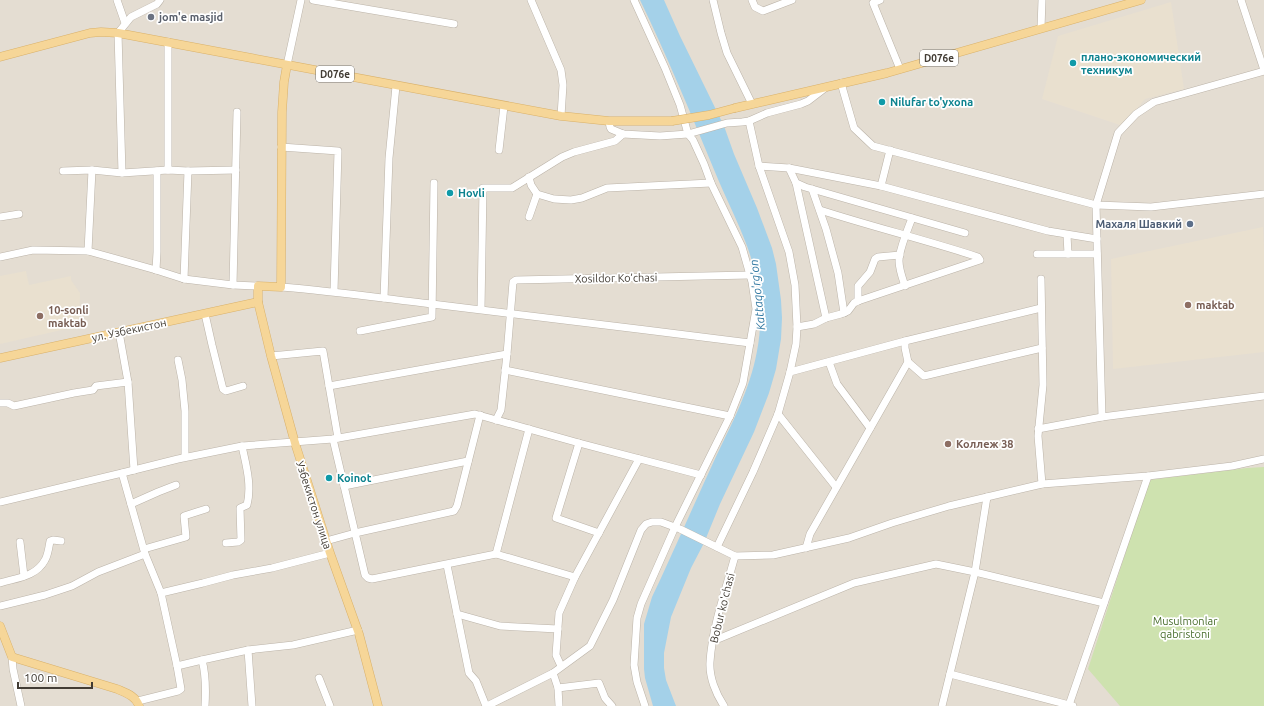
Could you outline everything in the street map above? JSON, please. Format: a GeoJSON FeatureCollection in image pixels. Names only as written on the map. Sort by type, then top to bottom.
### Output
{"type":"FeatureCollection","features":[{"type":"Feature","properties":{"kind":"main road","name":"D076e"},"geometry":{"type":"LineString","coordinates":[[0,57],[90,33],[118,33],[561,116],[609,121],[672,121],[709,115],[900,69],[1141,0]]}},
{"type":"Feature","properties":{"kind":"main road"},"geometry":{"type":"LineString","coordinates":[[258,286],[281,287],[281,146],[284,82],[287,65]]}},
{"type":"Feature","properties":{"kind":"main road","name":"Узбекистон улица"},"geometry":{"type":"LineString","coordinates":[[258,286],[258,302],[295,443],[330,553],[358,630],[378,706]]}},
{"type":"Feature","properties":{"kind":"main road","name":"ул. Узбекистон"},"geometry":{"type":"LineString","coordinates":[[0,358],[258,302]]}},
{"type":"Feature","properties":{"kind":"main road"},"geometry":{"type":"LineString","coordinates":[[0,626],[2,636],[12,657],[117,689],[132,696],[139,704]]}},
{"type":"Feature","properties":{"kind":"street"},"geometry":{"type":"LineString","coordinates":[[117,0],[125,23]]}},
{"type":"Feature","properties":{"kind":"street"},"geometry":{"type":"LineString","coordinates":[[122,173],[118,33],[131,17],[157,4],[160,0]]}},
{"type":"Feature","properties":{"kind":"street"},"geometry":{"type":"LineString","coordinates":[[287,65],[301,0]]}},
{"type":"Feature","properties":{"kind":"street"},"geometry":{"type":"LineString","coordinates":[[313,0],[454,24]]}},
{"type":"Feature","properties":{"kind":"street"},"geometry":{"type":"LineString","coordinates":[[531,0],[561,70],[563,85],[561,116]]}},
{"type":"Feature","properties":{"kind":"street"},"geometry":{"type":"LineString","coordinates":[[634,0],[665,68],[711,183],[742,247],[750,275],[756,309],[743,383],[730,416],[641,604],[637,618],[634,665],[637,682],[645,706]]}},
{"type":"Feature","properties":{"kind":"street"},"geometry":{"type":"LineString","coordinates":[[713,0],[727,53],[752,104]]}},
{"type":"Feature","properties":{"kind":"street"},"geometry":{"type":"LineString","coordinates":[[752,0],[755,7],[763,11],[792,0]]}},
{"type":"Feature","properties":{"kind":"street"},"geometry":{"type":"LineString","coordinates":[[880,0],[873,3],[900,69]]}},
{"type":"Feature","properties":{"kind":"street"},"geometry":{"type":"LineString","coordinates":[[1041,28],[1042,0]]}},
{"type":"Feature","properties":{"kind":"street"},"geometry":{"type":"LineString","coordinates":[[1102,417],[1096,205],[1118,133],[1136,114],[1154,102],[1264,71],[1241,0]]}},
{"type":"Feature","properties":{"kind":"street"},"geometry":{"type":"LineString","coordinates":[[168,42],[168,170]]}},
{"type":"Feature","properties":{"kind":"street"},"geometry":{"type":"LineString","coordinates":[[841,83],[854,128],[873,146],[1096,205],[1151,206],[1264,194]]}},
{"type":"Feature","properties":{"kind":"street"},"geometry":{"type":"LineString","coordinates":[[384,298],[389,158],[396,86]]}},
{"type":"Feature","properties":{"kind":"street"},"geometry":{"type":"LineString","coordinates":[[609,121],[611,129],[623,134],[660,136],[691,133],[727,123],[749,121],[767,113],[801,104],[808,101],[827,86]]}},
{"type":"Feature","properties":{"kind":"street"},"geometry":{"type":"LineString","coordinates":[[499,150],[504,106]]}},
{"type":"Feature","properties":{"kind":"street"},"geometry":{"type":"LineString","coordinates":[[233,285],[237,112]]}},
{"type":"Feature","properties":{"kind":"street"},"geometry":{"type":"LineString","coordinates":[[717,547],[753,472],[778,414],[796,344],[797,327],[795,284],[789,252],[759,166],[749,121]]}},
{"type":"Feature","properties":{"kind":"street"},"geometry":{"type":"LineString","coordinates":[[481,309],[483,188],[512,188],[562,157],[574,152],[616,141],[623,134]]}},
{"type":"Feature","properties":{"kind":"street"},"geometry":{"type":"LineString","coordinates":[[281,146],[338,151],[334,292]]}},
{"type":"Feature","properties":{"kind":"street"},"geometry":{"type":"LineString","coordinates":[[881,186],[890,150]]}},
{"type":"Feature","properties":{"kind":"street"},"geometry":{"type":"LineString","coordinates":[[759,166],[789,168],[881,186],[1048,231],[1097,240]]}},
{"type":"Feature","properties":{"kind":"street"},"geometry":{"type":"LineString","coordinates":[[789,168],[796,183],[826,318]]}},
{"type":"Feature","properties":{"kind":"street"},"geometry":{"type":"LineString","coordinates":[[88,252],[92,170]]}},
{"type":"Feature","properties":{"kind":"street"},"geometry":{"type":"LineString","coordinates":[[63,171],[92,170],[122,173],[168,170],[188,172],[236,170]]}},
{"type":"Feature","properties":{"kind":"street"},"geometry":{"type":"LineString","coordinates":[[156,270],[157,171]]}},
{"type":"Feature","properties":{"kind":"street"},"geometry":{"type":"LineString","coordinates":[[184,279],[188,172]]}},
{"type":"Feature","properties":{"kind":"street"},"geometry":{"type":"LineString","coordinates":[[529,177],[531,185],[537,194],[554,200],[571,200],[582,198],[607,188],[711,183]]}},
{"type":"Feature","properties":{"kind":"street"},"geometry":{"type":"LineString","coordinates":[[360,331],[432,317],[434,183]]}},
{"type":"Feature","properties":{"kind":"street"},"geometry":{"type":"LineString","coordinates":[[796,183],[812,190],[965,233]]}},
{"type":"Feature","properties":{"kind":"street"},"geometry":{"type":"LineString","coordinates":[[812,190],[820,210],[838,273],[844,313]]}},
{"type":"Feature","properties":{"kind":"street"},"geometry":{"type":"LineString","coordinates":[[529,217],[537,194]]}},
{"type":"Feature","properties":{"kind":"street"},"geometry":{"type":"LineString","coordinates":[[797,327],[814,324],[826,318],[844,313],[858,301],[980,260],[947,247],[820,210]]}},
{"type":"Feature","properties":{"kind":"street"},"geometry":{"type":"LineString","coordinates":[[0,217],[19,214]]}},
{"type":"Feature","properties":{"kind":"street"},"geometry":{"type":"LineString","coordinates":[[905,286],[900,269],[900,255],[912,218]]}},
{"type":"Feature","properties":{"kind":"street"},"geometry":{"type":"LineString","coordinates":[[1067,234],[1068,254]]}},
{"type":"Feature","properties":{"kind":"street"},"geometry":{"type":"LineString","coordinates":[[0,257],[33,250],[88,252],[184,279],[233,285],[258,286]]}},
{"type":"Feature","properties":{"kind":"street"},"geometry":{"type":"LineString","coordinates":[[1037,254],[1097,254]]}},
{"type":"Feature","properties":{"kind":"street"},"geometry":{"type":"LineString","coordinates":[[858,301],[858,286],[870,272],[875,259],[878,257],[900,255]]}},
{"type":"Feature","properties":{"kind":"street","name":"Xosildor Ko’chasi"},"geometry":{"type":"LineString","coordinates":[[510,312],[513,282],[516,280],[750,275]]}},
{"type":"Feature","properties":{"kind":"street"},"geometry":{"type":"LineString","coordinates":[[1041,279],[1043,385],[1038,436],[1042,484]]}},
{"type":"Feature","properties":{"kind":"street"},"geometry":{"type":"LineString","coordinates":[[281,287],[510,312],[750,343]]}},
{"type":"Feature","properties":{"kind":"street"},"geometry":{"type":"LineString","coordinates":[[790,372],[905,341],[1041,308]]}},
{"type":"Feature","properties":{"kind":"street"},"geometry":{"type":"LineString","coordinates":[[496,420],[501,410],[510,312]]}},
{"type":"Feature","properties":{"kind":"street"},"geometry":{"type":"LineString","coordinates":[[205,314],[223,389],[229,391],[243,386]]}},
{"type":"Feature","properties":{"kind":"street"},"geometry":{"type":"LineString","coordinates":[[119,332],[128,382],[134,470]]}},
{"type":"Feature","properties":{"kind":"street"},"geometry":{"type":"LineString","coordinates":[[905,341],[908,362],[924,376],[1042,348]]}},
{"type":"Feature","properties":{"kind":"street"},"geometry":{"type":"LineString","coordinates":[[271,356],[323,351],[329,386],[335,439],[344,486],[365,575],[368,578],[372,579],[447,565],[496,554],[575,577]]}},
{"type":"Feature","properties":{"kind":"street"},"geometry":{"type":"LineString","coordinates":[[329,386],[507,354]]}},
{"type":"Feature","properties":{"kind":"street"},"geometry":{"type":"LineString","coordinates":[[178,360],[185,410],[185,457]]}},
{"type":"Feature","properties":{"kind":"street"},"geometry":{"type":"LineString","coordinates":[[828,362],[837,384],[870,428]]}},
{"type":"Feature","properties":{"kind":"street"},"geometry":{"type":"LineString","coordinates":[[806,548],[810,534],[908,362]]}},
{"type":"Feature","properties":{"kind":"street"},"geometry":{"type":"LineString","coordinates":[[505,370],[730,416]]}},
{"type":"Feature","properties":{"kind":"street"},"geometry":{"type":"LineString","coordinates":[[0,403],[8,403],[14,406],[93,390],[96,386],[128,382]]}},
{"type":"Feature","properties":{"kind":"street"},"geometry":{"type":"LineString","coordinates":[[1038,429],[1102,417],[1264,396]]}},
{"type":"Feature","properties":{"kind":"street"},"geometry":{"type":"LineString","coordinates":[[0,502],[185,457],[242,446],[335,439],[475,414],[701,475]]}},
{"type":"Feature","properties":{"kind":"street"},"geometry":{"type":"LineString","coordinates":[[778,414],[836,487]]}},
{"type":"Feature","properties":{"kind":"street"},"geometry":{"type":"LineString","coordinates":[[326,541],[454,510],[457,506],[480,415]]}},
{"type":"Feature","properties":{"kind":"street"},"geometry":{"type":"LineString","coordinates":[[496,554],[529,429]]}},
{"type":"Feature","properties":{"kind":"street"},"geometry":{"type":"LineString","coordinates":[[579,443],[556,518],[599,533]]}},
{"type":"Feature","properties":{"kind":"street"},"geometry":{"type":"LineString","coordinates":[[226,543],[238,542],[241,540],[240,508],[248,505],[250,495],[250,486],[242,446]]}},
{"type":"Feature","properties":{"kind":"street"},"geometry":{"type":"LineString","coordinates":[[561,666],[556,655],[559,613],[575,577],[638,459]]}},
{"type":"Feature","properties":{"kind":"street"},"geometry":{"type":"LineString","coordinates":[[447,565],[469,673],[476,681],[487,706],[552,673],[590,646],[613,600],[641,530],[646,524],[652,522],[661,522],[678,528],[735,556],[773,555],[849,538],[949,506],[1042,484],[1148,476],[1232,466],[1264,459]]}},
{"type":"Feature","properties":{"kind":"street"},"geometry":{"type":"LineString","coordinates":[[344,486],[468,461]]}},
{"type":"Feature","properties":{"kind":"street"},"geometry":{"type":"LineString","coordinates":[[122,473],[144,552],[161,592],[181,686],[181,689],[178,691],[139,704]]}},
{"type":"Feature","properties":{"kind":"street"},"geometry":{"type":"LineString","coordinates":[[950,674],[1071,706],[1104,603],[1148,476]]}},
{"type":"Feature","properties":{"kind":"street"},"geometry":{"type":"LineString","coordinates":[[131,504],[176,485]]}},
{"type":"Feature","properties":{"kind":"street"},"geometry":{"type":"LineString","coordinates":[[942,706],[975,572],[987,497]]}},
{"type":"Feature","properties":{"kind":"street"},"geometry":{"type":"LineString","coordinates":[[0,606],[45,595],[72,586],[98,572],[144,552],[186,537],[184,516],[206,509]]}},
{"type":"Feature","properties":{"kind":"street"},"geometry":{"type":"LineString","coordinates":[[0,583],[33,574],[46,559],[51,540],[61,541]]}},
{"type":"Feature","properties":{"kind":"street"},"geometry":{"type":"LineString","coordinates":[[20,542],[24,576]]}},
{"type":"Feature","properties":{"kind":"street"},"geometry":{"type":"LineString","coordinates":[[161,592],[233,575],[272,568],[330,553]]}},
{"type":"Feature","properties":{"kind":"street","name":"Bobur ko'chasi"},"geometry":{"type":"LineString","coordinates":[[724,706],[713,682],[710,663],[714,632],[735,556]]}},
{"type":"Feature","properties":{"kind":"street"},"geometry":{"type":"LineString","coordinates":[[713,640],[854,583],[936,564],[1104,603]]}},
{"type":"Feature","properties":{"kind":"street"},"geometry":{"type":"LineString","coordinates":[[457,614],[500,626],[558,629]]}},
{"type":"Feature","properties":{"kind":"street"},"geometry":{"type":"LineString","coordinates":[[177,666],[248,650],[293,645],[358,630]]}},
{"type":"Feature","properties":{"kind":"street"},"geometry":{"type":"LineString","coordinates":[[248,650],[252,706]]}},
{"type":"Feature","properties":{"kind":"street"},"geometry":{"type":"LineString","coordinates":[[12,657],[21,706]]}},
{"type":"Feature","properties":{"kind":"street"},"geometry":{"type":"LineString","coordinates":[[202,660],[205,671],[206,686],[205,706]]}},
{"type":"Feature","properties":{"kind":"street"},"geometry":{"type":"LineString","coordinates":[[552,673],[558,688],[559,706]]}},
{"type":"Feature","properties":{"kind":"street"},"geometry":{"type":"LineString","coordinates":[[319,678],[330,706]]}},
{"type":"Feature","properties":{"kind":"street"},"geometry":{"type":"LineString","coordinates":[[558,688],[599,683],[605,698],[612,706]]}},
{"type":"Feature","properties":{"kind":"shaded area"},"geometry":{"type":"Polygon","coordinates":[[[0,0],[1264,0],[1264,706],[0,706],[0,0]]]}},
{"type":"Feature","properties":{"kind":"shaded area"},"geometry":{"type":"Polygon","coordinates":[[[1171,2],[1184,89],[1145,99],[1123,126],[1042,99],[1058,36],[1171,2]]]}},
{"type":"Feature","properties":{"kind":"shaded area","name":"maktab"},"geometry":{"type":"Polygon","coordinates":[[[1263,227],[1264,352],[1113,369],[1111,259],[1263,227]]]}},
{"type":"Feature","properties":{"kind":"shaded area","name":"10-sonli maktab"},"geometry":{"type":"Polygon","coordinates":[[[26,271],[29,285],[71,276],[71,280],[80,293],[79,326],[0,344],[0,276],[26,271]]]}},
{"type":"Feature","properties":{"kind":"green space","name":"Musulmonlar qabristoni"},"geometry":{"type":"Polygon","coordinates":[[[1264,467],[1264,706],[1120,706],[1088,669],[1149,480],[1264,467]]]}},
{"type":"Feature","properties":{"kind":"water"},"geometry":{"type":"Polygon","coordinates":[[[640,0],[664,0],[724,126],[772,248],[776,264],[782,318],[781,339],[776,369],[769,393],[754,432],[720,504],[704,543],[691,568],[671,617],[664,653],[664,668],[666,680],[676,706],[653,706],[644,669],[644,624],[652,597],[733,421],[750,380],[759,338],[760,311],[755,271],[743,237],[688,107],[640,0]]]}},
{"type":"Feature","properties":{"kind":"place","name":"jom'e masjid"},"geometry":{"type":"Point","coordinates":[151,17]}},
{"type":"Feature","properties":{"kind":"place","name":"плано-экономический техникум"},"geometry":{"type":"Point","coordinates":[1073,63]}},
{"type":"Feature","properties":{"kind":"place","name":"Nilufar to'yxona"},"geometry":{"type":"Point","coordinates":[882,102]}},
{"type":"Feature","properties":{"kind":"place","name":"Hovli"},"geometry":{"type":"Point","coordinates":[450,193]}},
{"type":"Feature","properties":{"kind":"place","name":"Махаля Шавкий"},"geometry":{"type":"Point","coordinates":[1190,224]}},
{"type":"Feature","properties":{"kind":"place","name":"maktab"},"geometry":{"type":"Point","coordinates":[1188,305]}},
{"type":"Feature","properties":{"kind":"place","name":"10-sonli maktab"},"geometry":{"type":"Point","coordinates":[40,316]}},
{"type":"Feature","properties":{"kind":"place","name":"Коллеж 38"},"geometry":{"type":"Point","coordinates":[948,444]}},
{"type":"Feature","properties":{"kind":"place","name":"Koinot"},"geometry":{"type":"Point","coordinates":[329,478]}},
{"type":"Feature","properties":{"kind":"water label","name":"Kattaqo'rg'on"},"geometry":{"type":"Point","coordinates":[757,295]}}]}
